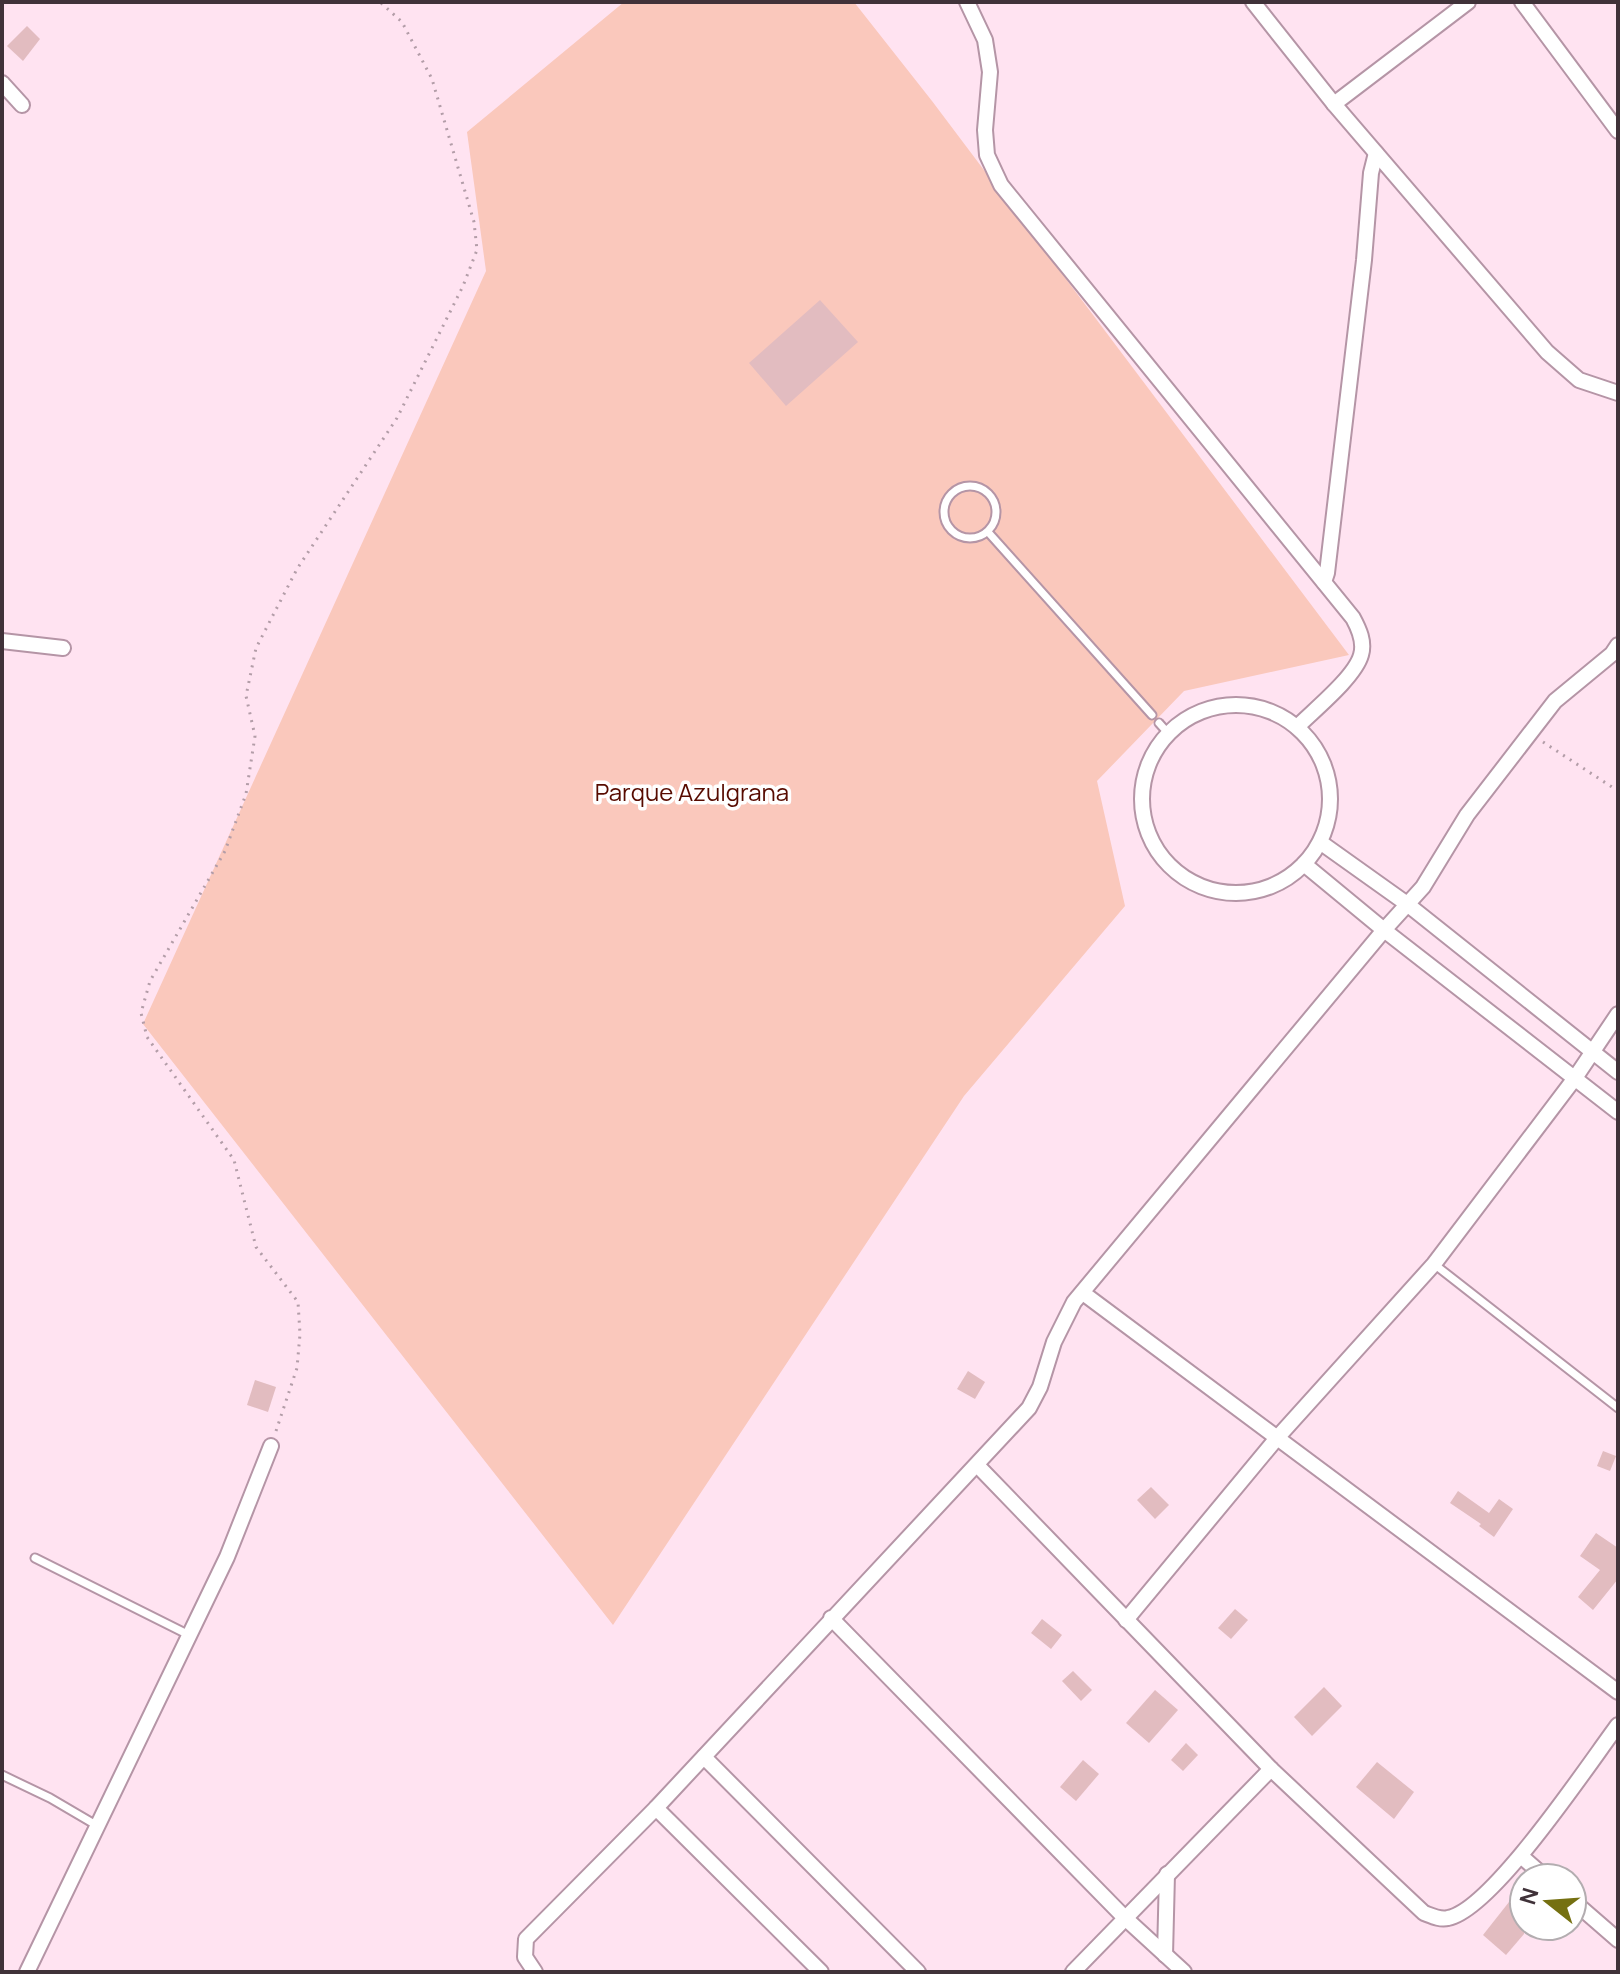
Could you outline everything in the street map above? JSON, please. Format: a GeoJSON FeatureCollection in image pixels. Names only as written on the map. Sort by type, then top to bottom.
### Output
{"type":"FeatureCollection","features":[{"type":"Feature","properties":{"kind":"street"},"geometry":{"type":"LineString","coordinates":[[967,2],[985,40],[990,72],[985,130],[987,155],[1001,185],[1353,618],[1361,633],[1361,655],[1351,672],[1297,727]]}},
{"type":"Feature","properties":{"kind":"street"},"geometry":{"type":"LineString","coordinates":[[1253,2],[1334,104],[1547,352],[1579,380],[1618,393]]}},
{"type":"Feature","properties":{"kind":"street"},"geometry":{"type":"LineString","coordinates":[[1334,104],[1468,2]]}},
{"type":"Feature","properties":{"kind":"street"},"geometry":{"type":"LineString","coordinates":[[1522,2],[1618,131]]}},
{"type":"Feature","properties":{"kind":"street"},"geometry":{"type":"LineString","coordinates":[[2,83],[22,105]]}},
{"type":"Feature","properties":{"kind":"street"},"geometry":{"type":"LineString","coordinates":[[1324,582],[1364,260],[1371,173],[1376,153]]}},
{"type":"Feature","properties":{"kind":"street"},"geometry":{"type":"LineString","coordinates":[[2,641],[63,648]]}},
{"type":"Feature","properties":{"kind":"street"},"geometry":{"type":"LineString","coordinates":[[535,1972],[525,1957],[526,1939],[656,1808],[1029,1408],[1040,1387],[1054,1342],[1074,1302],[1423,887],[1467,815],[1555,701],[1612,654],[1618,645]]}},
{"type":"Feature","properties":{"kind":"street"},"geometry":{"type":"LineString","coordinates":[[1239,704],[1270,711],[1297,727],[1317,751],[1328,780],[1329,812],[1320,842],[1304,864],[1280,882],[1252,892],[1223,893],[1194,884],[1170,867],[1152,843],[1143,815],[1142,786],[1164,728],[1208,708],[1239,704]]}},
{"type":"Feature","properties":{"kind":"street"},"geometry":{"type":"LineString","coordinates":[[1320,842],[1407,904],[1618,1072]]}},
{"type":"Feature","properties":{"kind":"street"},"geometry":{"type":"LineString","coordinates":[[1304,864],[1618,1112]]}},
{"type":"Feature","properties":{"kind":"street"},"geometry":{"type":"LineString","coordinates":[[1126,1620],[1277,1438],[1434,1264],[1575,1078],[1618,1014]]}},
{"type":"Feature","properties":{"kind":"street"},"geometry":{"type":"LineString","coordinates":[[1083,1293],[1618,1692]]}},
{"type":"Feature","properties":{"kind":"street"},"geometry":{"type":"LineString","coordinates":[[27,1972],[227,1557],[271,1446]]}},
{"type":"Feature","properties":{"kind":"street"},"geometry":{"type":"LineString","coordinates":[[977,1465],[1271,1769],[1424,1913],[1435,1918],[1446,1919],[1475,1905],[1521,1856],[1618,1725]]}},
{"type":"Feature","properties":{"kind":"street"},"geometry":{"type":"LineString","coordinates":[[831,1618],[1124,1917],[1184,1972]]}},
{"type":"Feature","properties":{"kind":"street"},"geometry":{"type":"LineString","coordinates":[[704,1757],[918,1972]]}},
{"type":"Feature","properties":{"kind":"street"},"geometry":{"type":"LineString","coordinates":[[1073,1972],[1271,1769]]}},
{"type":"Feature","properties":{"kind":"street"},"geometry":{"type":"LineString","coordinates":[[656,1808],[821,1972]]}},
{"type":"Feature","properties":{"kind":"street"},"geometry":{"type":"LineString","coordinates":[[1521,1856],[1528,1862]]}},
{"type":"Feature","properties":{"kind":"street"},"geometry":{"type":"LineString","coordinates":[[1165,1955],[1167,1874]]}},
{"type":"Feature","properties":{"kind":"street"},"geometry":{"type":"LineString","coordinates":[[1588,1914],[1618,1940]]}},
{"type":"Feature","properties":{"kind":"lane"},"geometry":{"type":"LineString","coordinates":[[968,485],[990,494],[995,501],[996,518],[988,532],[973,539],[950,530],[944,506],[952,492],[968,485]]}},
{"type":"Feature","properties":{"kind":"lane"},"geometry":{"type":"LineString","coordinates":[[988,532],[1152,715]]}},
{"type":"Feature","properties":{"kind":"lane"},"geometry":{"type":"LineString","coordinates":[[1434,1264],[1618,1408]]}},
{"type":"Feature","properties":{"kind":"lane"},"geometry":{"type":"LineString","coordinates":[[35,1558],[189,1635]]}},
{"type":"Feature","properties":{"kind":"lane"},"geometry":{"type":"LineString","coordinates":[[2,1775],[96,1825]]}},
{"type":"Feature","properties":{"kind":"path"},"geometry":{"type":"LineString","coordinates":[[271,1446],[297,1368],[300,1334],[298,1302],[256,1247],[234,1160],[147,1037],[141,1013],[150,981],[225,851],[246,794],[255,736],[246,696],[256,648],[297,569],[397,418],[463,286],[477,250],[474,222],[432,79],[402,22],[380,2]]}},
{"type":"Feature","properties":{"kind":"path"},"geometry":{"type":"LineString","coordinates":[[1530,733],[1618,791]]}},
{"type":"Feature","properties":{"kind":"green space","name":"Parque Azulgrana"},"geometry":{"type":"Polygon","coordinates":[[[624,2],[854,2],[1349,655],[1184,691],[1097,781],[1125,906],[964,1096],[613,1625],[143,1024],[486,271],[467,132],[624,2]]]}},
{"type":"Feature","properties":{"kind":"building"},"geometry":{"type":"Polygon","coordinates":[[[27,26],[40,39],[23,61],[7,46],[27,26]]]}},
{"type":"Feature","properties":{"kind":"building"},"geometry":{"type":"Polygon","coordinates":[[[820,300],[858,342],[786,406],[749,363],[820,300]]]}},
{"type":"Feature","properties":{"kind":"building"},"geometry":{"type":"Polygon","coordinates":[[[968,1371],[985,1382],[975,1399],[957,1389],[968,1371]]]}},
{"type":"Feature","properties":{"kind":"building"},"geometry":{"type":"Polygon","coordinates":[[[255,1380],[276,1387],[268,1412],[247,1405],[255,1380]]]}},
{"type":"Feature","properties":{"kind":"building"},"geometry":{"type":"Polygon","coordinates":[[[1603,1451],[1616,1456],[1610,1471],[1597,1466],[1603,1451]]]}},
{"type":"Feature","properties":{"kind":"building"},"geometry":{"type":"Polygon","coordinates":[[[1151,1487],[1169,1505],[1155,1519],[1137,1500],[1151,1487]]]}},
{"type":"Feature","properties":{"kind":"building"},"geometry":{"type":"Polygon","coordinates":[[[1458,1491],[1489,1513],[1499,1499],[1513,1509],[1494,1537],[1450,1503],[1458,1491]]]}},
{"type":"Feature","properties":{"kind":"building"},"geometry":{"type":"Polygon","coordinates":[[[1596,1533],[1618,1548],[1618,1579],[1593,1610],[1578,1597],[1600,1570],[1580,1556],[1596,1533]]]}},
{"type":"Feature","properties":{"kind":"building"},"geometry":{"type":"Polygon","coordinates":[[[1235,1609],[1248,1620],[1231,1639],[1218,1628],[1235,1609]]]}},
{"type":"Feature","properties":{"kind":"building"},"geometry":{"type":"Polygon","coordinates":[[[1042,1619],[1062,1635],[1051,1649],[1031,1633],[1042,1619]]]}},
{"type":"Feature","properties":{"kind":"building"},"geometry":{"type":"Polygon","coordinates":[[[1073,1671],[1092,1690],[1081,1701],[1062,1681],[1073,1671]]]}},
{"type":"Feature","properties":{"kind":"building"},"geometry":{"type":"Polygon","coordinates":[[[1324,1687],[1342,1706],[1312,1736],[1294,1717],[1324,1687]]]}},
{"type":"Feature","properties":{"kind":"building"},"geometry":{"type":"Polygon","coordinates":[[[1155,1690],[1178,1710],[1149,1743],[1126,1723],[1155,1690]]]}},
{"type":"Feature","properties":{"kind":"building"},"geometry":{"type":"Polygon","coordinates":[[[1186,1743],[1198,1755],[1183,1771],[1171,1760],[1186,1743]]]}},
{"type":"Feature","properties":{"kind":"building"},"geometry":{"type":"Polygon","coordinates":[[[1083,1760],[1099,1774],[1076,1801],[1060,1787],[1083,1760]]]}},
{"type":"Feature","properties":{"kind":"building"},"geometry":{"type":"Polygon","coordinates":[[[1377,1762],[1414,1792],[1394,1819],[1356,1787],[1377,1762]]]}},
{"type":"Feature","properties":{"kind":"building"},"geometry":{"type":"Polygon","coordinates":[[[1508,1903],[1508,1942],[1517,1942],[1506,1955],[1483,1935],[1508,1903]]]}}]}
